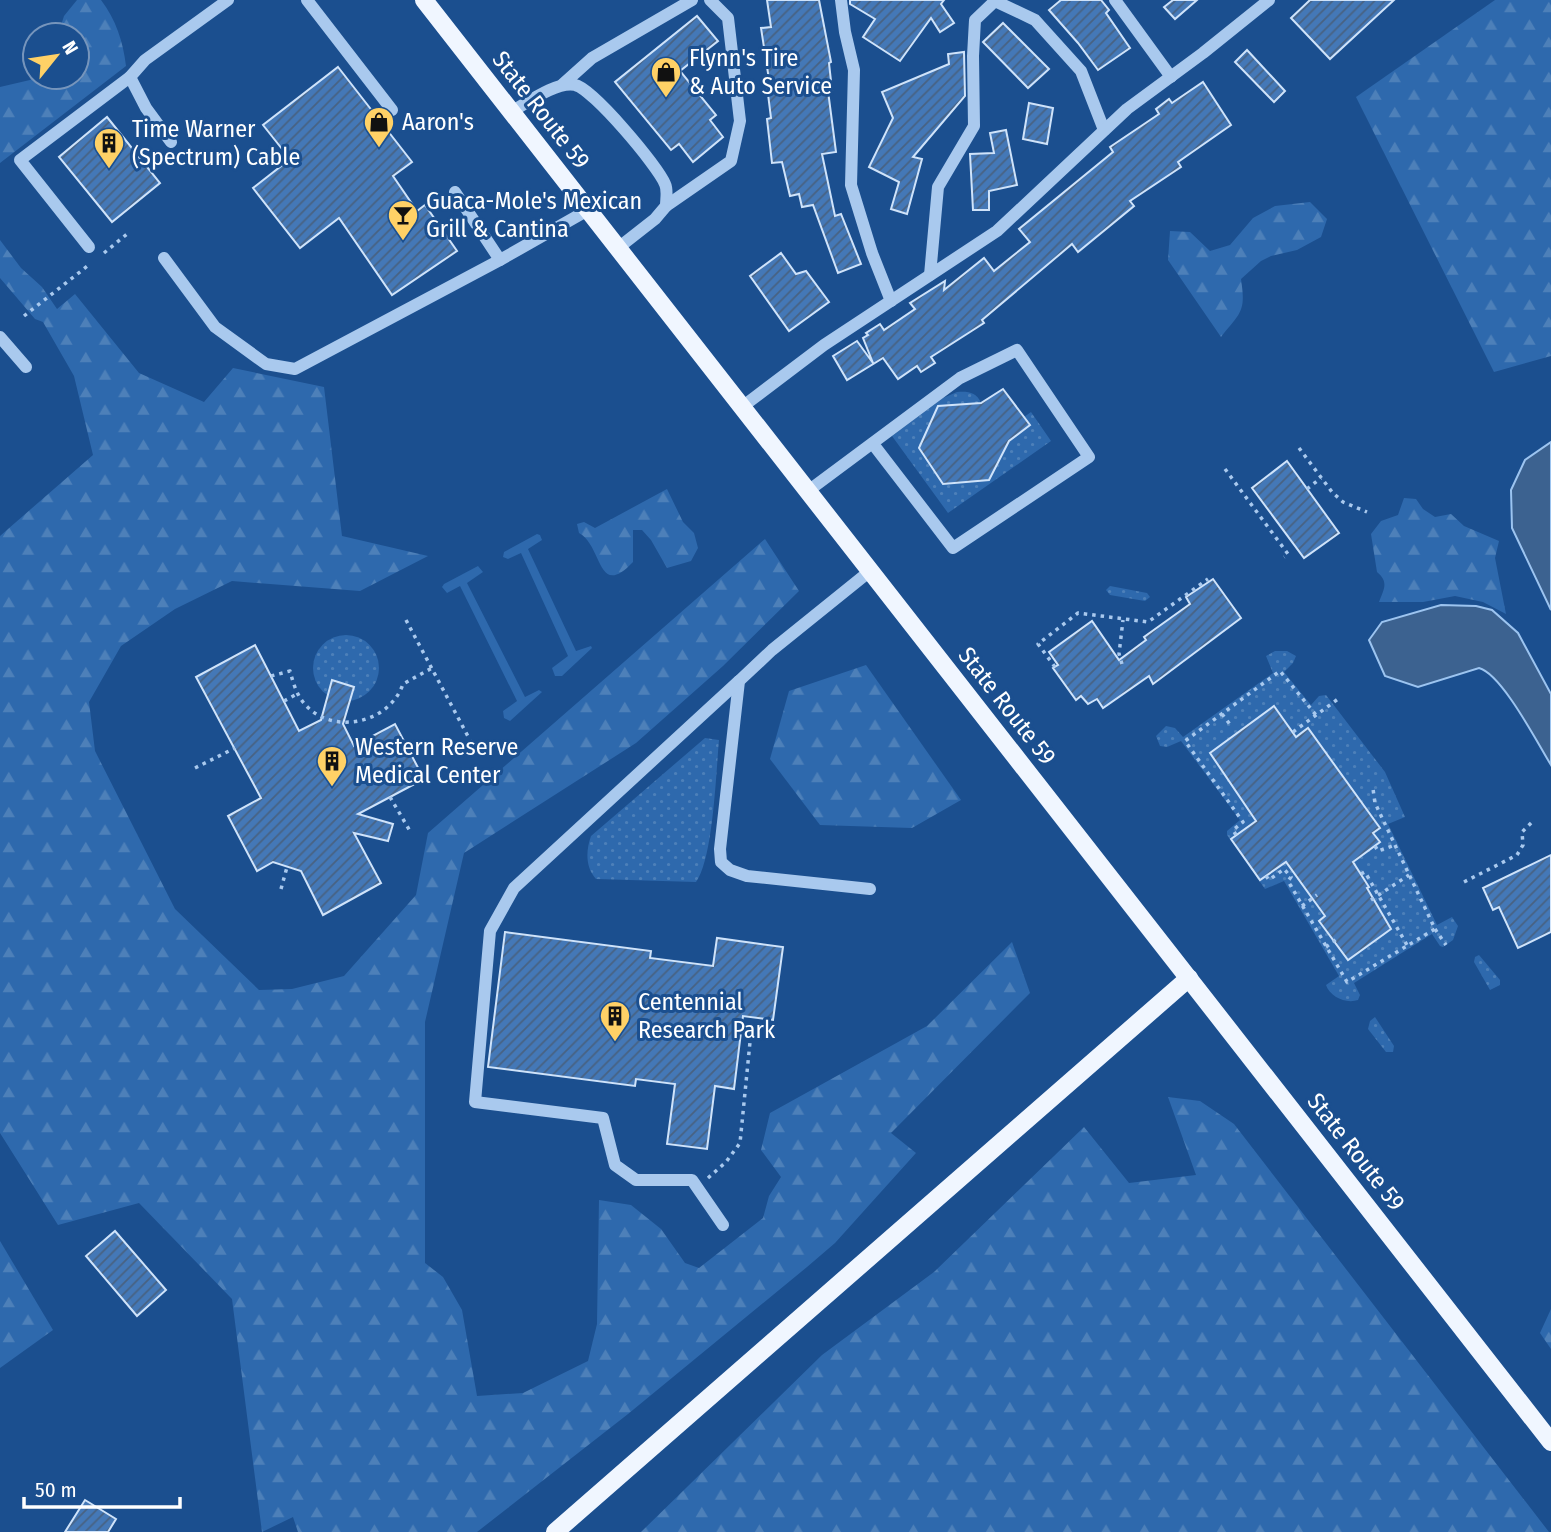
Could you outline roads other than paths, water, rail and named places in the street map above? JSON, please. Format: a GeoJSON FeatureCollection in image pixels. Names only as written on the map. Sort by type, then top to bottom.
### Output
{"type":"FeatureCollection","features":[{"type":"Feature","properties":{"kind":"main road","name":"State Route 59"},"geometry":{"type":"LineString","coordinates":[[424,0],[1551,1442]]}},
{"type":"Feature","properties":{"kind":"main road"},"geometry":{"type":"LineString","coordinates":[[555,1532],[1189,978]]}},
{"type":"Feature","properties":{"kind":"street"},"geometry":{"type":"LineString","coordinates":[[89,247],[20,160],[130,77],[145,60],[228,0]]}},
{"type":"Feature","properties":{"kind":"street"},"geometry":{"type":"LineString","coordinates":[[307,0],[391,110]]}},
{"type":"Feature","properties":{"kind":"street"},"geometry":{"type":"LineString","coordinates":[[511,111],[563,84],[592,58],[692,0]]}},
{"type":"Feature","properties":{"kind":"street"},"geometry":{"type":"LineString","coordinates":[[618,248],[655,219],[666,206],[731,161],[740,121],[727,18],[710,0]]}},
{"type":"Feature","properties":{"kind":"street"},"geometry":{"type":"LineString","coordinates":[[841,0],[854,70],[851,185],[872,253],[891,301]]}},
{"type":"Feature","properties":{"kind":"street"},"geometry":{"type":"LineString","coordinates":[[1115,0],[1171,77]]}},
{"type":"Feature","properties":{"kind":"street"},"geometry":{"type":"LineString","coordinates":[[742,407],[824,345],[997,231],[1104,130],[1269,0]]}},
{"type":"Feature","properties":{"kind":"street"},"geometry":{"type":"LineString","coordinates":[[930,275],[938,187],[974,127],[972,56],[975,20],[995,1],[1035,20],[1081,71],[1104,130]]}},
{"type":"Feature","properties":{"kind":"street"},"geometry":{"type":"LineString","coordinates":[[130,77],[146,108],[171,142]]}},
{"type":"Feature","properties":{"kind":"street"},"geometry":{"type":"LineString","coordinates":[[563,84],[578,85],[595,97],[642,151],[666,186],[666,206]]}},
{"type":"Feature","properties":{"kind":"street"},"geometry":{"type":"LineString","coordinates":[[455,192],[500,260]]}},
{"type":"Feature","properties":{"kind":"street"},"geometry":{"type":"LineString","coordinates":[[164,258],[215,327],[266,363],[295,369],[588,210]]}},
{"type":"Feature","properties":{"kind":"street"},"geometry":{"type":"LineString","coordinates":[[0,337],[26,367]]}},
{"type":"Feature","properties":{"kind":"street"},"geometry":{"type":"LineString","coordinates":[[808,491],[960,378],[1017,350],[1089,457],[953,548],[873,444]]}},
{"type":"Feature","properties":{"kind":"street"},"geometry":{"type":"LineString","coordinates":[[723,1225],[692,1180],[636,1180],[615,1165],[603,1118],[475,1102],[490,931],[514,888],[772,650],[870,571]]}},
{"type":"Feature","properties":{"kind":"street"},"geometry":{"type":"LineString","coordinates":[[739,681],[720,849],[721,862],[730,870],[747,876],[870,889]]}},
{"type":"Feature","properties":{"kind":"place","name":"Flynn's Tire & Auto Service"},"geometry":{"type":"Point","coordinates":[666,99]}},
{"type":"Feature","properties":{"kind":"place","name":"Aaron's"},"geometry":{"type":"Point","coordinates":[379,149]}},
{"type":"Feature","properties":{"kind":"place","name":"Time Warner (Spectrum) Cable"},"geometry":{"type":"Point","coordinates":[109,170]}},
{"type":"Feature","properties":{"kind":"place","name":"Guaca-Mole's Mexican Grill & Cantina"},"geometry":{"type":"Point","coordinates":[403,242]}},
{"type":"Feature","properties":{"kind":"place","name":"Western Reserve Medical Center"},"geometry":{"type":"Point","coordinates":[332,788]}},
{"type":"Feature","properties":{"kind":"place","name":"Centennial Research Park"},"geometry":{"type":"Point","coordinates":[615,1043]}}]}
